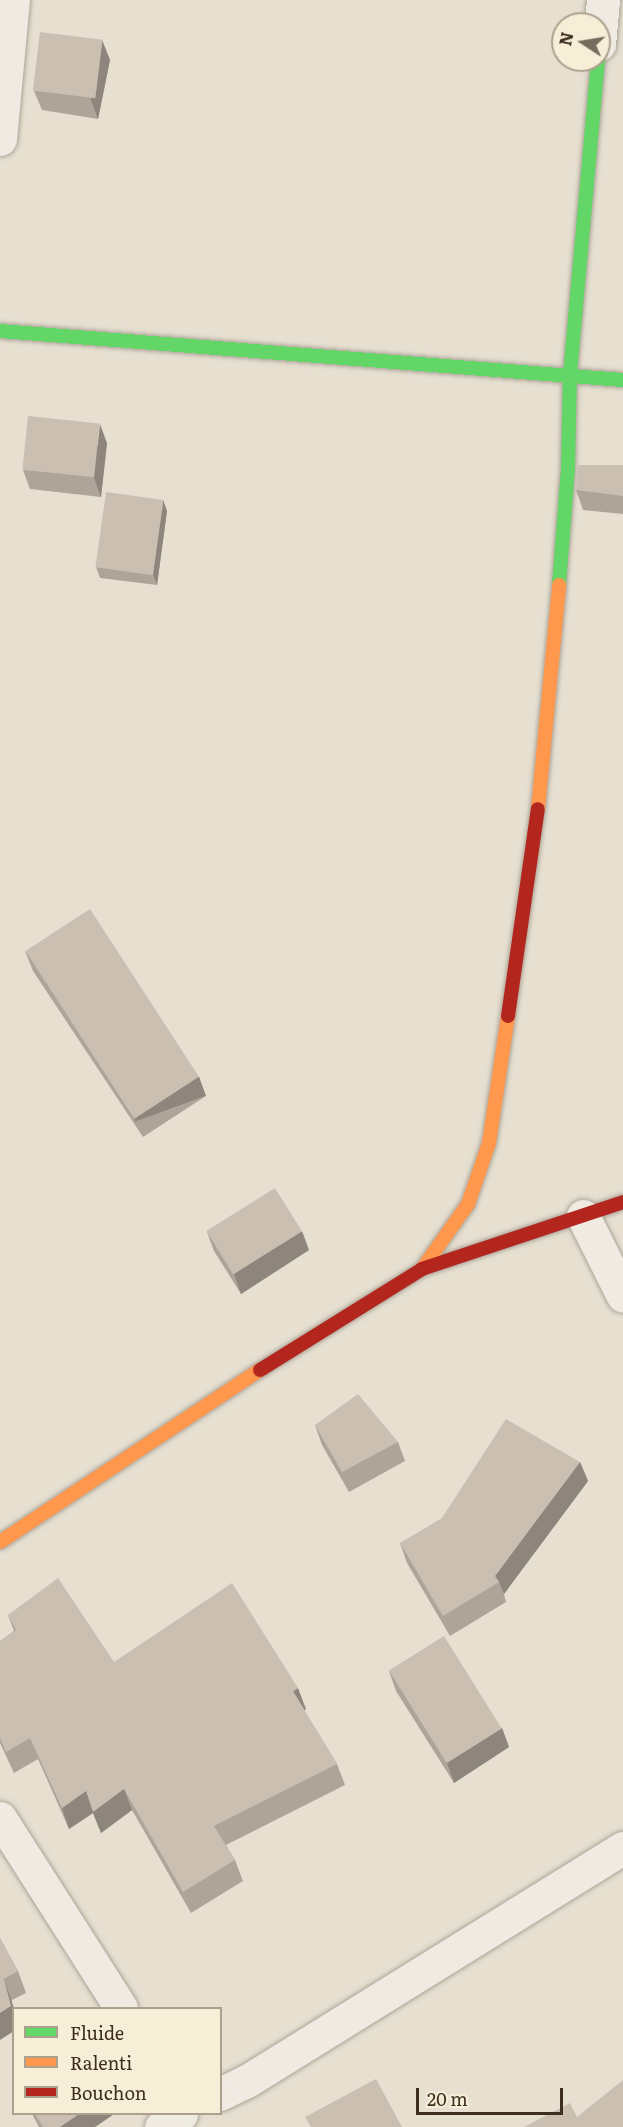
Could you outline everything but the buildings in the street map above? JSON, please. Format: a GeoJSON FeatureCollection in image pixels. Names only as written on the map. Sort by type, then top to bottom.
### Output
{"type":"FeatureCollection","features":[{"type":"Feature","properties":{"kind":"street"},"geometry":{"type":"LineString","coordinates":[[0,139],[13,0]]}},
{"type":"Feature","properties":{"kind":"street"},"geometry":{"type":"LineString","coordinates":[[422,1269],[468,1204],[489,1143],[544,769],[568,467],[570,374],[597,72]]}},
{"type":"Feature","properties":{"kind":"street"},"geometry":{"type":"LineString","coordinates":[[0,332],[570,374],[623,381]]}},
{"type":"Feature","properties":{"kind":"street"},"geometry":{"type":"LineString","coordinates":[[0,1542],[346,1314],[422,1269],[623,1202]]}},
{"type":"Feature","properties":{"kind":"street"},"geometry":{"type":"LineString","coordinates":[[583,1216],[623,1296]]}},
{"type":"Feature","properties":{"kind":"street"},"geometry":{"type":"LineString","coordinates":[[0,1818],[120,2007]]}},
{"type":"Feature","properties":{"kind":"street"},"geometry":{"type":"LineString","coordinates":[[222,2093],[247,2081],[623,1848]]}},
{"type":"Feature","properties":{"kind":"street"},"geometry":{"type":"LineString","coordinates":[[161,2127],[179,2115]]}},
{"type":"Feature","properties":{"kind":"traffic: fast"},"geometry":{"type":"LineString","coordinates":[[559,585],[568,467],[570,374],[597,72]]}},
{"type":"Feature","properties":{"kind":"traffic: fast"},"geometry":{"type":"LineString","coordinates":[[0,331],[623,380]]}},
{"type":"Feature","properties":{"kind":"traffic: slow"},"geometry":{"type":"LineString","coordinates":[[538,809],[559,585]]}},
{"type":"Feature","properties":{"kind":"traffic: slow"},"geometry":{"type":"LineString","coordinates":[[422,1269],[468,1204],[489,1143],[508,1016]]}},
{"type":"Feature","properties":{"kind":"traffic: slow"},"geometry":{"type":"LineString","coordinates":[[0,1542],[260,1370]]}},
{"type":"Feature","properties":{"kind":"traffic: jam"},"geometry":{"type":"LineString","coordinates":[[508,1016],[538,809]]}},
{"type":"Feature","properties":{"kind":"traffic: jam"},"geometry":{"type":"LineString","coordinates":[[260,1370],[422,1269],[623,1202]]}}]}
